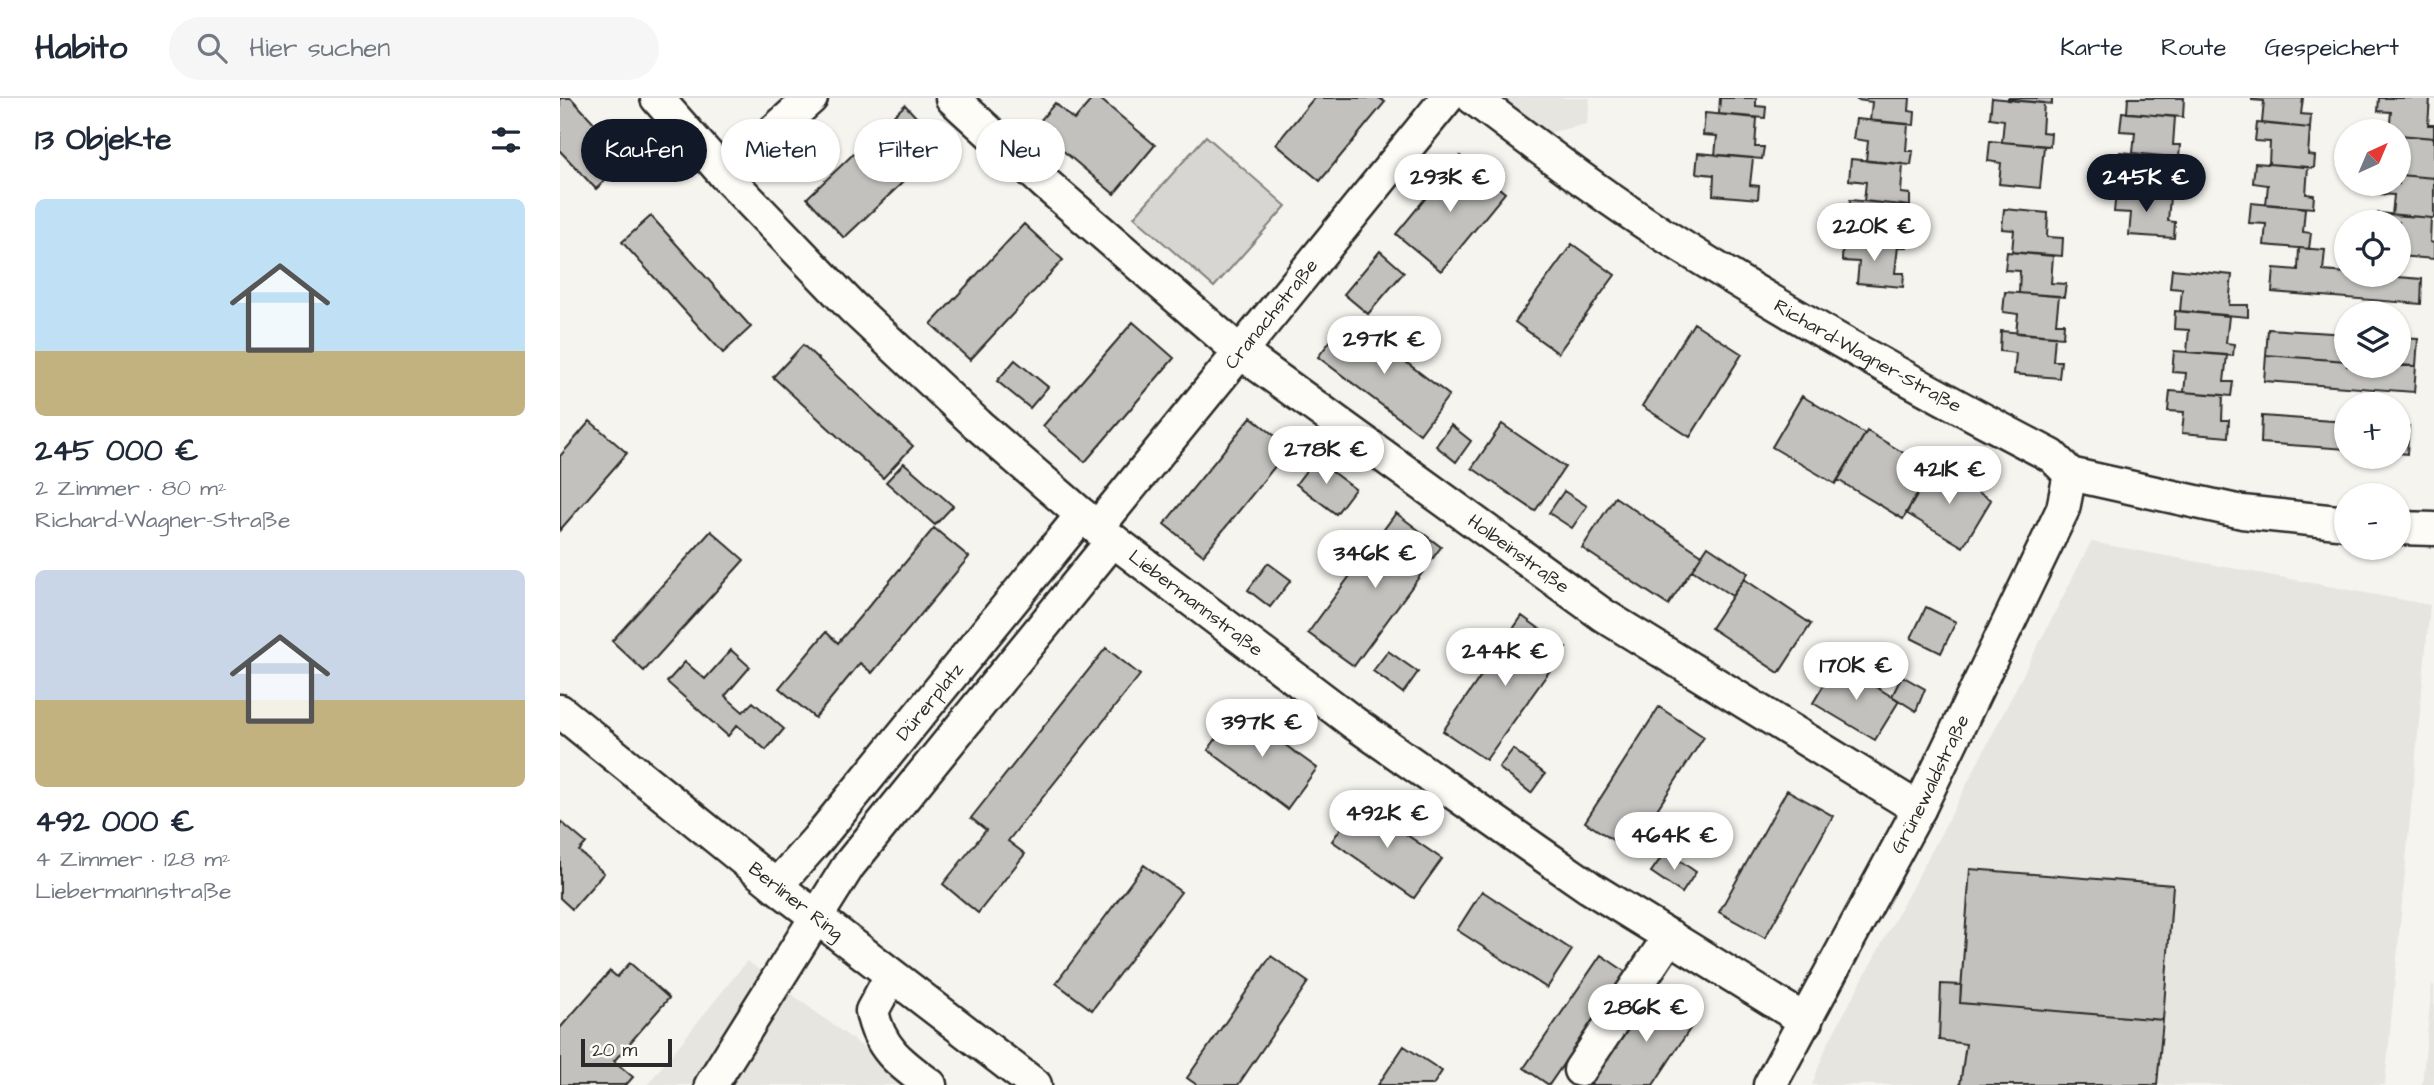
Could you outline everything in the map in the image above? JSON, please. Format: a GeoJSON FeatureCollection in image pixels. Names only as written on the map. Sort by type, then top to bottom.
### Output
{"type":"FeatureCollection","features":[{"type":"Feature","properties":{"kind":"street","name":"Liebermannstraße"},"geometry":{"type":"LineString","coordinates":[[657,98],[721,170]]}},
{"type":"Feature","properties":{"kind":"street"},"geometry":{"type":"LineString","coordinates":[[788,119],[811,98]]}},
{"type":"Feature","properties":{"kind":"street","name":"Holbeinstraße"},"geometry":{"type":"LineString","coordinates":[[952,98],[1047,185],[1240,352],[1603,615],[1919,809]]}},
{"type":"Feature","properties":{"kind":"street","name":"Cranachstraße"},"geometry":{"type":"LineString","coordinates":[[1098,528],[1447,98]]}},
{"type":"Feature","properties":{"kind":"street","name":"Richard-Wagner-Straße"},"geometry":{"type":"LineString","coordinates":[[1472,98],[1598,191],[1662,234],[1915,385],[2052,456],[2070,474],[2242,512],[2334,522]]}},
{"type":"Feature","properties":{"kind":"street","name":"Liebermannstraße"},"geometry":{"type":"LineString","coordinates":[[732,182],[852,307],[977,424],[1098,528],[1354,723],[1589,887],[1806,1021]]}},
{"type":"Feature","properties":{"kind":"street","name":"Grünewaldstraße"},"geometry":{"type":"LineString","coordinates":[[1770,1085],[1919,809],[2063,509],[2070,474]]}},
{"type":"Feature","properties":{"kind":"street"},"geometry":{"type":"LineString","coordinates":[[711,1085],[849,865],[1098,528]]}},
{"type":"Feature","properties":{"kind":"street","name":"Dürerplatz"},"geometry":{"type":"LineString","coordinates":[[776,886],[1098,528]]}},
{"type":"Feature","properties":{"kind":"street"},"geometry":{"type":"LineString","coordinates":[[2411,528],[2434,529]]}},
{"type":"Feature","properties":{"kind":"street","name":"Berliner Ring"},"geometry":{"type":"LineString","coordinates":[[560,711],[776,886],[1035,1085]]}},
{"type":"Feature","properties":{"kind":"street"},"geometry":{"type":"LineString","coordinates":[[1580,1070],[1670,936]]}},
{"type":"Feature","properties":{"kind":"street"},"geometry":{"type":"LineString","coordinates":[[891,976],[872,1011],[876,1031],[897,1061],[930,1085]]}},
{"type":"Feature","properties":{"kind":"shaded area"},"geometry":{"type":"Polygon","coordinates":[[[1505,98],[1590,98],[1587,124],[1547,133],[1505,98]]]}},
{"type":"Feature","properties":{"kind":"shaded area"},"geometry":{"type":"Polygon","coordinates":[[[1206,136],[1286,206],[1214,287],[1134,217],[1206,136]]]}},
{"type":"Feature","properties":{"kind":"shaded area"},"geometry":{"type":"Polygon","coordinates":[[[2091,542],[2430,605],[2385,1085],[1812,1085],[1827,1045],[1950,817],[2091,542]]]}},
{"type":"Feature","properties":{"kind":"shaded area"},"geometry":{"type":"Polygon","coordinates":[[[747,961],[914,1085],[647,1085],[747,961]]]}},
{"type":"Feature","properties":{"kind":"shaded area"},"geometry":{"type":"Polygon","coordinates":[[[2432,985],[2434,1085],[2422,1085],[2432,985]]]}},
{"type":"Feature","properties":{"kind":"building"},"geometry":{"type":"Polygon","coordinates":[[[560,98],[571,98],[591,119],[581,119],[581,173],[560,151],[560,98]]]}},
{"type":"Feature","properties":{"kind":"building"},"geometry":{"type":"Polygon","coordinates":[[[1093,98],[1099,98],[1155,145],[1114,194],[1065,152],[1065,119],[1042,119],[1055,103],[1074,120],[1093,98]]]}},
{"type":"Feature","properties":{"kind":"building"},"geometry":{"type":"Polygon","coordinates":[[[1314,98],[1379,98],[1385,102],[1320,181],[1276,144],[1314,98]]]}},
{"type":"Feature","properties":{"kind":"building"},"geometry":{"type":"Polygon","coordinates":[[[1720,98],[1756,98],[1756,106],[1766,107],[1765,118],[1719,114],[1720,98]]]}},
{"type":"Feature","properties":{"kind":"building"},"geometry":{"type":"Polygon","coordinates":[[[1910,98],[1909,111],[1915,112],[1914,125],[1870,121],[1872,102],[1857,100],[1910,98]]]}},
{"type":"Feature","properties":{"kind":"building"},"geometry":{"type":"Polygon","coordinates":[[[1992,98],[2044,103],[2042,132],[2051,133],[2050,146],[2002,142],[2004,120],[1990,118],[1992,98]]]}},
{"type":"Feature","properties":{"kind":"building"},"geometry":{"type":"Polygon","coordinates":[[[2052,98],[2052,104],[2008,100],[2052,98]]]}},
{"type":"Feature","properties":{"kind":"building"},"geometry":{"type":"Polygon","coordinates":[[[2128,98],[2184,98],[2183,117],[2127,113],[2128,98]]]}},
{"type":"Feature","properties":{"kind":"building"},"geometry":{"type":"Polygon","coordinates":[[[2252,98],[2303,98],[2301,114],[2311,115],[2310,128],[2262,123],[2264,101],[2252,98]]]}},
{"type":"Feature","properties":{"kind":"building"},"geometry":{"type":"Polygon","coordinates":[[[2379,98],[2430,98],[2428,125],[2434,125],[2434,138],[2412,136],[2412,119],[2390,119],[2391,112],[2378,111],[2379,98]]]}},
{"type":"Feature","properties":{"kind":"building"},"geometry":{"type":"Polygon","coordinates":[[[905,105],[918,119],[890,119],[905,105]]]}},
{"type":"Feature","properties":{"kind":"building"},"geometry":{"type":"Polygon","coordinates":[[[2122,112],[2175,117],[2173,145],[2180,145],[2179,158],[2133,153],[2135,132],[2120,131],[2122,112]]]}},
{"type":"Feature","properties":{"kind":"building"},"geometry":{"type":"Polygon","coordinates":[[[1705,113],[1757,118],[1755,147],[1764,147],[1762,159],[1715,155],[1717,136],[1703,135],[1705,113]]]}},
{"type":"Feature","properties":{"kind":"building"},"geometry":{"type":"Polygon","coordinates":[[[1856,119],[1908,124],[1906,151],[1913,151],[1911,165],[1866,161],[1868,141],[1853,139],[1856,119]]]}},
{"type":"Feature","properties":{"kind":"building"},"geometry":{"type":"Polygon","coordinates":[[[2257,123],[2310,128],[2308,155],[2315,156],[2314,168],[2269,164],[2270,142],[2255,141],[2257,123]]]}},
{"type":"Feature","properties":{"kind":"building"},"geometry":{"type":"Polygon","coordinates":[[[2412,136],[2434,138],[2434,178],[2412,176],[2412,136]]]}},
{"type":"Feature","properties":{"kind":"building"},"geometry":{"type":"Polygon","coordinates":[[[1990,141],[2044,146],[2040,188],[1999,184],[2001,163],[1988,161],[1990,141]]]}},
{"type":"Feature","properties":{"kind":"building"},"geometry":{"type":"Polygon","coordinates":[[[2120,152],[2173,157],[2171,183],[2179,184],[2178,198],[2131,194],[2132,174],[2118,173],[2120,152]]]}},
{"type":"Feature","properties":{"kind":"building"},"geometry":{"type":"Polygon","coordinates":[[[854,153],[854,182],[903,182],[844,238],[807,198],[824,182],[840,182],[840,167],[854,153]]]}},
{"type":"Feature","properties":{"kind":"building"},"geometry":{"type":"Polygon","coordinates":[[[1698,153],[1753,158],[1750,185],[1759,186],[1758,199],[1713,195],[1714,175],[1696,173],[1698,153]]]}},
{"type":"Feature","properties":{"kind":"building"},"geometry":{"type":"Polygon","coordinates":[[[1460,156],[1505,193],[1441,271],[1396,234],[1460,156]]]}},
{"type":"Feature","properties":{"kind":"building"},"geometry":{"type":"Polygon","coordinates":[[[1851,159],[1903,164],[1901,193],[1910,194],[1910,206],[1864,201],[1866,182],[1849,180],[1851,159]]]}},
{"type":"Feature","properties":{"kind":"building"},"geometry":{"type":"Polygon","coordinates":[[[2255,163],[2308,167],[2306,194],[2314,195],[2313,208],[2266,204],[2268,185],[2253,183],[2255,163]]]}},
{"type":"Feature","properties":{"kind":"building"},"geometry":{"type":"Polygon","coordinates":[[[2412,176],[2434,178],[2434,218],[2411,216],[2411,210],[2392,210],[2394,196],[2412,196],[2412,176]]]}},
{"type":"Feature","properties":{"kind":"building"},"geometry":{"type":"Polygon","coordinates":[[[589,182],[603,182],[596,189],[589,182]]]}},
{"type":"Feature","properties":{"kind":"building"},"geometry":{"type":"Polygon","coordinates":[[[2116,192],[2170,197],[2168,221],[2175,222],[2174,238],[2129,235],[2131,213],[2114,212],[2116,192]]]}},
{"type":"Feature","properties":{"kind":"building"},"geometry":{"type":"Polygon","coordinates":[[[1850,200],[1902,205],[1899,234],[1908,235],[1907,247],[1860,242],[1862,224],[1848,222],[1850,200]]]}},
{"type":"Feature","properties":{"kind":"building"},"geometry":{"type":"Polygon","coordinates":[[[2251,203],[2305,208],[2303,232],[2311,233],[2309,249],[2264,245],[2266,224],[2249,223],[2251,203]]]}},
{"type":"Feature","properties":{"kind":"building"},"geometry":{"type":"Polygon","coordinates":[[[2004,209],[2048,213],[2047,237],[2063,238],[2062,256],[2012,252],[2014,230],[2002,229],[2004,209]]]}},
{"type":"Feature","properties":{"kind":"building"},"geometry":{"type":"Polygon","coordinates":[[[651,216],[751,327],[723,353],[622,242],[651,216]]]}},
{"type":"Feature","properties":{"kind":"building"},"geometry":{"type":"Polygon","coordinates":[[[2411,216],[2431,218],[2430,242],[2434,243],[2434,259],[2411,257],[2411,216]]]}},
{"type":"Feature","properties":{"kind":"building"},"geometry":{"type":"Polygon","coordinates":[[[1024,224],[1063,260],[970,360],[931,324],[1024,224]]]}},
{"type":"Feature","properties":{"kind":"building"},"geometry":{"type":"Polygon","coordinates":[[[1843,240],[1898,246],[1895,273],[1904,273],[1903,287],[1857,283],[1859,262],[1842,261],[1843,240]]]}},
{"type":"Feature","properties":{"kind":"building"},"geometry":{"type":"Polygon","coordinates":[[[1572,244],[1615,275],[1558,353],[1515,322],[1572,244]]]}},
{"type":"Feature","properties":{"kind":"building"},"geometry":{"type":"Polygon","coordinates":[[[2299,248],[2325,250],[2323,271],[2334,272],[2334,287],[2411,287],[2411,278],[2422,279],[2421,304],[2411,303],[2411,301],[2272,292],[2274,268],[2298,270],[2299,248]]]}},
{"type":"Feature","properties":{"kind":"building"},"geometry":{"type":"Polygon","coordinates":[[[1380,251],[1404,272],[1368,314],[1344,294],[1380,251]]]}},
{"type":"Feature","properties":{"kind":"building"},"geometry":{"type":"Polygon","coordinates":[[[2007,252],[2053,256],[2051,283],[2066,284],[2064,297],[2019,293],[2020,271],[2005,270],[2007,252]]]}},
{"type":"Feature","properties":{"kind":"building"},"geometry":{"type":"Polygon","coordinates":[[[2172,269],[2232,275],[2229,305],[2248,305],[2248,317],[2180,311],[2182,289],[2170,288],[2172,269]]]}},
{"type":"Feature","properties":{"kind":"building"},"geometry":{"type":"Polygon","coordinates":[[[2005,292],[2059,296],[2056,323],[2064,323],[2063,337],[2016,333],[2018,314],[2003,312],[2005,292]]]}},
{"type":"Feature","properties":{"kind":"building"},"geometry":{"type":"Polygon","coordinates":[[[2175,311],[2229,316],[2226,343],[2234,344],[2233,356],[2187,352],[2189,330],[2174,329],[2175,311]]]}},
{"type":"Feature","properties":{"kind":"building"},"geometry":{"type":"Polygon","coordinates":[[[1348,318],[1449,395],[1420,434],[1318,357],[1348,318]]]}},
{"type":"Feature","properties":{"kind":"building"},"geometry":{"type":"Polygon","coordinates":[[[1133,322],[1174,358],[1085,462],[1043,426],[1133,322]]]}},
{"type":"Feature","properties":{"kind":"building"},"geometry":{"type":"Polygon","coordinates":[[[1694,323],[1742,354],[1690,437],[1642,406],[1694,323]]]}},
{"type":"Feature","properties":{"kind":"building"},"geometry":{"type":"Polygon","coordinates":[[[2268,329],[2334,333],[2334,360],[2266,355],[2268,329]]]}},
{"type":"Feature","properties":{"kind":"building"},"geometry":{"type":"Polygon","coordinates":[[[2001,331],[2055,336],[2053,361],[2061,361],[2059,378],[2014,374],[2016,353],[2000,351],[2001,331]]]}},
{"type":"Feature","properties":{"kind":"building"},"geometry":{"type":"Polygon","coordinates":[[[2411,339],[2418,339],[2416,366],[2411,366],[2411,339]]]}},
{"type":"Feature","properties":{"kind":"building"},"geometry":{"type":"Polygon","coordinates":[[[803,345],[913,446],[883,478],[773,377],[803,345]]]}},
{"type":"Feature","properties":{"kind":"building"},"geometry":{"type":"Polygon","coordinates":[[[2174,351],[2227,355],[2224,382],[2233,382],[2231,396],[2184,392],[2186,373],[2172,372],[2174,351]]]}},
{"type":"Feature","properties":{"kind":"building"},"geometry":{"type":"Polygon","coordinates":[[[2266,355],[2334,360],[2334,378],[2411,378],[2411,366],[2416,366],[2414,392],[2264,381],[2266,355]]]}},
{"type":"Feature","properties":{"kind":"building"},"geometry":{"type":"Polygon","coordinates":[[[1015,360],[1048,387],[1030,408],[997,381],[1015,360]]]}},
{"type":"Feature","properties":{"kind":"building"},"geometry":{"type":"Polygon","coordinates":[[[2170,391],[2223,395],[2222,420],[2229,420],[2228,437],[2182,433],[2184,412],[2168,411],[2170,391]]]}},
{"type":"Feature","properties":{"kind":"building"},"geometry":{"type":"Polygon","coordinates":[[[1802,396],[1865,434],[1835,484],[1772,447],[1802,396]]]}},
{"type":"Feature","properties":{"kind":"building"},"geometry":{"type":"Polygon","coordinates":[[[2262,416],[2334,421],[2334,448],[2261,443],[2262,416]]]}},
{"type":"Feature","properties":{"kind":"building"},"geometry":{"type":"Polygon","coordinates":[[[1251,417],[1290,448],[1203,555],[1164,524],[1251,417]]]}},
{"type":"Feature","properties":{"kind":"building"},"geometry":{"type":"Polygon","coordinates":[[[590,421],[627,453],[560,530],[560,456],[590,421]]]}},
{"type":"Feature","properties":{"kind":"building"},"geometry":{"type":"Polygon","coordinates":[[[1502,424],[1565,467],[1535,511],[1472,468],[1502,424]]]}},
{"type":"Feature","properties":{"kind":"building"},"geometry":{"type":"Polygon","coordinates":[[[1451,425],[1471,441],[1456,462],[1436,446],[1451,425]]]}},
{"type":"Feature","properties":{"kind":"building"},"geometry":{"type":"Polygon","coordinates":[[[1867,431],[1932,470],[1903,519],[1838,480],[1867,431]]]}},
{"type":"Feature","properties":{"kind":"building"},"geometry":{"type":"Polygon","coordinates":[[[1315,459],[1355,489],[1336,514],[1296,484],[1315,459]]]}},
{"type":"Feature","properties":{"kind":"building"},"geometry":{"type":"Polygon","coordinates":[[[904,463],[953,506],[935,525],[886,482],[904,463]]]}},
{"type":"Feature","properties":{"kind":"building"},"geometry":{"type":"Polygon","coordinates":[[[1934,466],[1991,500],[1963,547],[1906,513],[1934,466]]]}},
{"type":"Feature","properties":{"kind":"building"},"geometry":{"type":"Polygon","coordinates":[[[1564,491],[1587,506],[1572,528],[1549,513],[1564,491]]]}},
{"type":"Feature","properties":{"kind":"building"},"geometry":{"type":"Polygon","coordinates":[[[1615,497],[1702,555],[1668,605],[1582,548],[1615,497]]]}},
{"type":"Feature","properties":{"kind":"building"},"geometry":{"type":"Polygon","coordinates":[[[1396,513],[1441,547],[1354,666],[1308,633],[1396,513]]]}},
{"type":"Feature","properties":{"kind":"building"},"geometry":{"type":"Polygon","coordinates":[[[934,528],[969,557],[872,673],[860,663],[815,718],[779,688],[826,632],[838,643],[934,528]]]}},
{"type":"Feature","properties":{"kind":"building"},"geometry":{"type":"Polygon","coordinates":[[[711,531],[744,560],[644,671],[612,641],[711,531]]]}},
{"type":"Feature","properties":{"kind":"building"},"geometry":{"type":"Polygon","coordinates":[[[1708,546],[1748,573],[1732,596],[1692,570],[1708,546]]]}},
{"type":"Feature","properties":{"kind":"building"},"geometry":{"type":"Polygon","coordinates":[[[1268,563],[1291,580],[1270,607],[1248,590],[1268,563]]]}},
{"type":"Feature","properties":{"kind":"building"},"geometry":{"type":"Polygon","coordinates":[[[1744,579],[1811,624],[1779,673],[1711,628],[1744,579]]]}},
{"type":"Feature","properties":{"kind":"building"},"geometry":{"type":"Polygon","coordinates":[[[1926,607],[1956,622],[1941,653],[1911,638],[1926,607]]]}},
{"type":"Feature","properties":{"kind":"building"},"geometry":{"type":"Polygon","coordinates":[[[1522,616],[1566,648],[1486,760],[1443,731],[1522,616]]]}},
{"type":"Feature","properties":{"kind":"building"},"geometry":{"type":"Polygon","coordinates":[[[1106,648],[1140,675],[1008,841],[1025,854],[978,913],[943,884],[986,830],[971,818],[1106,648]]]}},
{"type":"Feature","properties":{"kind":"building"},"geometry":{"type":"Polygon","coordinates":[[[731,650],[750,667],[725,696],[743,712],[753,702],[784,729],[766,750],[737,725],[728,736],[667,682],[685,662],[705,679],[731,650]]]}},
{"type":"Feature","properties":{"kind":"building"},"geometry":{"type":"Polygon","coordinates":[[[1388,651],[1418,672],[1403,693],[1373,671],[1388,651]]]}},
{"type":"Feature","properties":{"kind":"building"},"geometry":{"type":"Polygon","coordinates":[[[1837,663],[1899,701],[1875,740],[1813,703],[1837,663]]]}},
{"type":"Feature","properties":{"kind":"building"},"geometry":{"type":"Polygon","coordinates":[[[1902,676],[1925,689],[1916,711],[1892,696],[1902,676]]]}},
{"type":"Feature","properties":{"kind":"building"},"geometry":{"type":"Polygon","coordinates":[[[1659,707],[1704,737],[1630,851],[1585,822],[1659,707]]]}},
{"type":"Feature","properties":{"kind":"building"},"geometry":{"type":"Polygon","coordinates":[[[1237,710],[1317,768],[1287,809],[1208,750],[1237,710]]]}},
{"type":"Feature","properties":{"kind":"building"},"geometry":{"type":"Polygon","coordinates":[[[1513,749],[1545,774],[1531,793],[1499,768],[1513,749]]]}},
{"type":"Feature","properties":{"kind":"building"},"geometry":{"type":"Polygon","coordinates":[[[1787,790],[1833,816],[1765,938],[1719,912],[1787,790]]]}},
{"type":"Feature","properties":{"kind":"building"},"geometry":{"type":"Polygon","coordinates":[[[1359,802],[1442,859],[1414,898],[1332,841],[1359,802]]]}},
{"type":"Feature","properties":{"kind":"building"},"geometry":{"type":"Polygon","coordinates":[[[560,821],[586,843],[579,851],[604,873],[572,909],[560,898],[560,821]]]}},
{"type":"Feature","properties":{"kind":"building"},"geometry":{"type":"Polygon","coordinates":[[[1666,851],[1696,872],[1682,893],[1651,872],[1666,851]]]}},
{"type":"Feature","properties":{"kind":"building"},"geometry":{"type":"Polygon","coordinates":[[[1144,865],[1181,892],[1092,1010],[1056,983],[1144,865]]]}},
{"type":"Feature","properties":{"kind":"building"},"geometry":{"type":"Polygon","coordinates":[[[1970,869],[2173,885],[2163,1020],[1960,1003],[1970,869]]]}},
{"type":"Feature","properties":{"kind":"building"},"geometry":{"type":"Polygon","coordinates":[[[1482,891],[1572,950],[1547,988],[1457,930],[1482,891]]]}},
{"type":"Feature","properties":{"kind":"building"},"geometry":{"type":"Polygon","coordinates":[[[1601,955],[1626,972],[1549,1085],[1524,1068],[1601,955]]]}},
{"type":"Feature","properties":{"kind":"building"},"geometry":{"type":"Polygon","coordinates":[[[1271,956],[1308,982],[1238,1085],[1197,1085],[1187,1078],[1271,956]]]}},
{"type":"Feature","properties":{"kind":"building"},"geometry":{"type":"Polygon","coordinates":[[[630,963],[669,998],[614,1061],[633,1077],[626,1085],[560,1085],[560,1028],[610,971],[617,977],[630,963]]]}},
{"type":"Feature","properties":{"kind":"building"},"geometry":{"type":"Polygon","coordinates":[[[1941,984],[1961,985],[1960,1003],[2163,1020],[2157,1085],[1960,1085],[1966,1044],[1939,1040],[1941,984]]]}},
{"type":"Feature","properties":{"kind":"building"},"geometry":{"type":"Polygon","coordinates":[[[1653,988],[1697,1018],[1653,1085],[1589,1085],[1653,988]]]}},
{"type":"Feature","properties":{"kind":"building"},"geometry":{"type":"Polygon","coordinates":[[[1404,1046],[1442,1071],[1433,1085],[1378,1085],[1404,1046]]]}}]}
